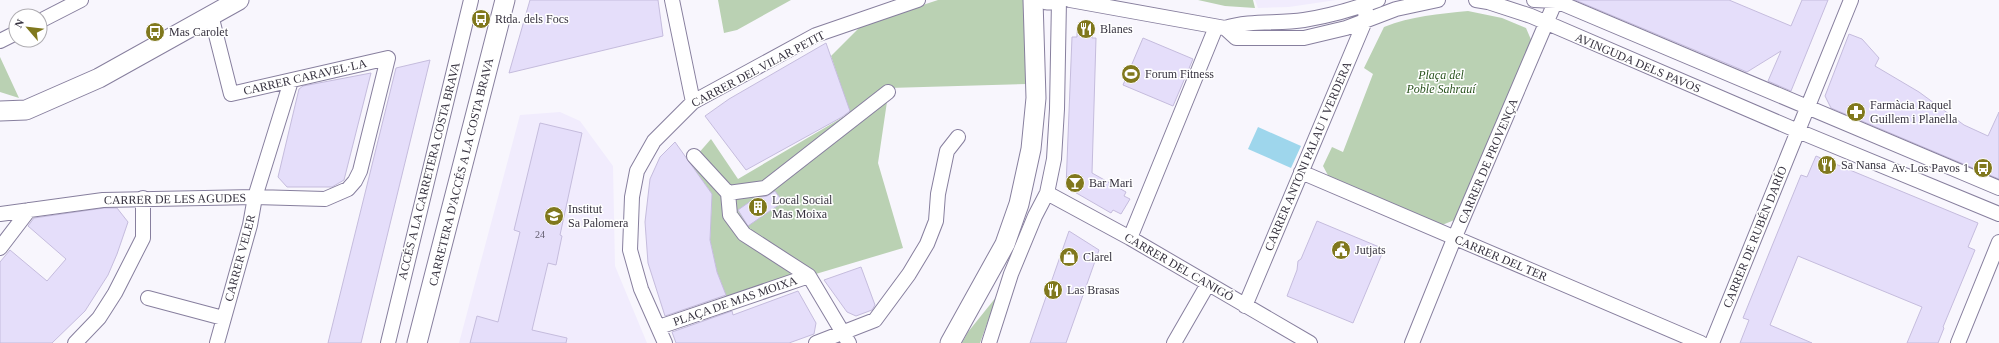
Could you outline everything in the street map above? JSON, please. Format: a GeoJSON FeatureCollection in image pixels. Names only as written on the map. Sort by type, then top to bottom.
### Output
{"type":"FeatureCollection","features":[{"type":"Feature","properties":{"kind":"main road","name":"CARRETERA D'ACCÉS A LA COSTA BRAVA"},"geometry":{"type":"LineString","coordinates":[[417,343],[505,0]]}},
{"type":"Feature","properties":{"kind":"main road"},"geometry":{"type":"LineString","coordinates":[[950,343],[1005,244],[1019,204],[1031,149],[1036,98],[1033,0]]}},
{"type":"Feature","properties":{"kind":"main road"},"geometry":{"type":"LineString","coordinates":[[0,111],[26,110],[99,78],[233,1]]}},
{"type":"Feature","properties":{"kind":"street"},"geometry":{"type":"LineString","coordinates":[[48,17],[81,0]]}},
{"type":"Feature","properties":{"kind":"street","name":"ACCÉS A LA CARRETERA COSTA BRAVA"},"geometry":{"type":"LineString","coordinates":[[388,343],[471,0]]}},
{"type":"Feature","properties":{"kind":"street"},"geometry":{"type":"LineString","coordinates":[[672,0],[693,102]]}},
{"type":"Feature","properties":{"kind":"street","name":"CARRER DEL VILAR PETIT"},"geometry":{"type":"LineString","coordinates":[[665,343],[641,289],[630,250],[632,197],[637,170],[654,141],[693,102],[816,35],[918,0]]}},
{"type":"Feature","properties":{"kind":"street"},"geometry":{"type":"LineString","coordinates":[[989,343],[1012,274],[1035,216],[1047,193],[1054,159],[1058,109],[1059,0]]}},
{"type":"Feature","properties":{"kind":"street"},"geometry":{"type":"LineString","coordinates":[[1070,0],[1221,28],[1236,38],[1304,38],[1346,28],[1396,9],[1438,0]]}},
{"type":"Feature","properties":{"kind":"street"},"geometry":{"type":"LineString","coordinates":[[1110,0],[1123,9]]}},
{"type":"Feature","properties":{"kind":"street","name":"AVINGUDA DELS PAVOS"},"geometry":{"type":"LineString","coordinates":[[1476,0],[1488,2],[1547,24],[1798,131],[1999,214]]}},
{"type":"Feature","properties":{"kind":"street"},"geometry":{"type":"LineString","coordinates":[[1534,0],[1556,0],[1999,188]]}},
{"type":"Feature","properties":{"kind":"street","name":"CARRER DE PROVENÇA"},"geometry":{"type":"LineString","coordinates":[[1412,343],[1454,239],[1556,0]]}},
{"type":"Feature","properties":{"kind":"street"},"geometry":{"type":"LineString","coordinates":[[1798,131],[1851,0]]}},
{"type":"Feature","properties":{"kind":"street"},"geometry":{"type":"LineString","coordinates":[[1221,28],[1236,24],[1304,20],[1344,12],[1372,2]]}},
{"type":"Feature","properties":{"kind":"street","name":"CARRER ANTONI PALAU I VERDERA"},"geometry":{"type":"LineString","coordinates":[[1245,306],[1372,2]]}},
{"type":"Feature","properties":{"kind":"street","name":"CARRER CARAVEL·LA"},"geometry":{"type":"LineString","coordinates":[[211,15],[230,94],[291,82],[388,58],[360,171],[355,181],[348,189]]}},
{"type":"Feature","properties":{"kind":"street"},"geometry":{"type":"LineString","coordinates":[[1130,238],[1221,28]]}},
{"type":"Feature","properties":{"kind":"street","name":"CARRER VELER"},"geometry":{"type":"LineString","coordinates":[[217,343],[250,225],[255,197],[291,82]]}},
{"type":"Feature","properties":{"kind":"street"},"geometry":{"type":"LineString","coordinates":[[694,156],[728,193],[765,188],[888,92]]}},
{"type":"Feature","properties":{"kind":"street","name":"CARRER DE RUBÉN DARÍO"},"geometry":{"type":"LineString","coordinates":[[1712,343],[1798,131]]}},
{"type":"Feature","properties":{"kind":"street"},"geometry":{"type":"LineString","coordinates":[[816,343],[846,338],[875,320],[910,274],[927,244],[936,221],[938,194],[947,151],[958,137]]}},
{"type":"Feature","properties":{"kind":"street","name":"CARRER DEL TER"},"geometry":{"type":"LineString","coordinates":[[1301,172],[1454,239],[1701,343]]}},
{"type":"Feature","properties":{"kind":"street","name":"CARRER DE LES AGUDES"},"geometry":{"type":"LineString","coordinates":[[0,214],[103,200],[143,198],[255,197],[325,199],[348,189]]}},
{"type":"Feature","properties":{"kind":"street","name":"PLAÇA DE MAS MOIXA"},"geometry":{"type":"LineString","coordinates":[[728,193],[730,214],[744,234],[809,276]]}},
{"type":"Feature","properties":{"kind":"street","name":"CARRER DEL CANIGÓ"},"geometry":{"type":"LineString","coordinates":[[1047,193],[1130,238],[1310,343]]}},
{"type":"Feature","properties":{"kind":"street"},"geometry":{"type":"LineString","coordinates":[[75,343],[99,318],[115,293],[143,238],[143,198]]}},
{"type":"Feature","properties":{"kind":"street"},"geometry":{"type":"LineString","coordinates":[[0,248],[29,210]]}},
{"type":"Feature","properties":{"kind":"street"},"geometry":{"type":"LineString","coordinates":[[1005,244],[1035,216]]}},
{"type":"Feature","properties":{"kind":"street"},"geometry":{"type":"LineString","coordinates":[[1958,343],[1999,242]]}},
{"type":"Feature","properties":{"kind":"street"},"geometry":{"type":"LineString","coordinates":[[809,276],[846,338]]}},
{"type":"Feature","properties":{"kind":"street","name":"PLAÇA DE MAS MOIXA"},"geometry":{"type":"LineString","coordinates":[[658,327],[809,276]]}},
{"type":"Feature","properties":{"kind":"street"},"geometry":{"type":"LineString","coordinates":[[1174,343],[1208,284]]}},
{"type":"Feature","properties":{"kind":"street"},"geometry":{"type":"LineString","coordinates":[[148,298],[223,318]]}},
{"type":"Feature","properties":{"kind":"shaded area"},"geometry":{"type":"Polygon","coordinates":[[[1255,0],[1336,0],[1289,7],[1258,8],[1255,0]]]}},
{"type":"Feature","properties":{"kind":"shaded area","name":"Institut Sa Palomera"},"geometry":{"type":"Polygon","coordinates":[[[560,112],[580,121],[613,166],[615,266],[647,343],[459,343],[520,115],[560,112]]]}},
{"type":"Feature","properties":{"kind":"green space"},"geometry":{"type":"Polygon","coordinates":[[[718,0],[791,0],[737,30],[724,33],[718,0]]]}},
{"type":"Feature","properties":{"kind":"green space"},"geometry":{"type":"Polygon","coordinates":[[[938,0],[1023,0],[1027,32],[1027,84],[889,88],[878,163],[903,248],[809,276],[727,298],[717,272],[710,240],[712,194],[690,163],[711,139],[738,179],[850,113],[831,56],[862,25],[938,0]]]}},
{"type":"Feature","properties":{"kind":"green space"},"geometry":{"type":"Polygon","coordinates":[[[1198,0],[1253,0],[1255,8],[1225,6],[1198,0]]]}},
{"type":"Feature","properties":{"kind":"green space","name":"Plaça del Poble Sahrauí"},"geometry":{"type":"Polygon","coordinates":[[[1468,11],[1502,18],[1526,28],[1532,42],[1457,219],[1437,227],[1331,181],[1323,166],[1332,147],[1343,152],[1373,74],[1364,68],[1384,27],[1404,20],[1436,14],[1468,11]]]}},
{"type":"Feature","properties":{"kind":"green space"},"geometry":{"type":"Polygon","coordinates":[[[0,57],[19,98],[0,92],[0,57]]]}},
{"type":"Feature","properties":{"kind":"green space"},"geometry":{"type":"Polygon","coordinates":[[[997,296],[980,343],[962,343],[968,332],[997,296]]]}},
{"type":"Feature","properties":{"kind":"water"},"geometry":{"type":"Polygon","coordinates":[[[1258,127],[1301,146],[1291,168],[1248,149],[1258,127]]]}},
{"type":"Feature","properties":{"kind":"building"},"geometry":{"type":"Polygon","coordinates":[[[530,0],[658,0],[663,36],[509,73],[530,0]]]}},
{"type":"Feature","properties":{"kind":"building"},"geometry":{"type":"Polygon","coordinates":[[[1575,0],[1729,0],[1791,26],[1802,0],[1828,0],[1791,91],[1768,81],[1781,51],[1747,72],[1575,0]]]}},
{"type":"Feature","properties":{"kind":"building"},"geometry":{"type":"Polygon","coordinates":[[[1077,27],[1092,28],[1092,38],[1096,38],[1092,173],[1126,192],[1124,196],[1130,199],[1121,214],[1113,210],[1111,213],[1066,187],[1072,37],[1077,37],[1077,27]]]}},
{"type":"Feature","properties":{"kind":"building"},"geometry":{"type":"Polygon","coordinates":[[[1849,34],[1862,39],[1879,58],[1875,66],[1919,92],[1964,125],[1988,136],[1999,112],[1999,179],[1831,108],[1825,96],[1849,34]]]}},
{"type":"Feature","properties":{"kind":"building"},"geometry":{"type":"Polygon","coordinates":[[[1143,38],[1193,59],[1173,106],[1123,85],[1143,38]]]}},
{"type":"Feature","properties":{"kind":"building"},"geometry":{"type":"Polygon","coordinates":[[[826,43],[850,111],[842,117],[746,170],[705,116],[729,99],[826,43]]]}},
{"type":"Feature","properties":{"kind":"building"},"geometry":{"type":"Polygon","coordinates":[[[430,60],[361,343],[328,343],[396,68],[430,60]]]}},
{"type":"Feature","properties":{"kind":"building"},"geometry":{"type":"Polygon","coordinates":[[[371,73],[344,180],[332,187],[287,187],[278,177],[299,89],[303,86],[371,73]]]}},
{"type":"Feature","properties":{"kind":"building","name":"Institut Sa Palomera"},"geometry":{"type":"Polygon","coordinates":[[[540,123],[582,133],[560,235],[562,236],[556,265],[548,263],[532,330],[567,338],[566,343],[470,343],[477,316],[498,322],[520,232],[514,230],[540,123]]]}},
{"type":"Feature","properties":{"kind":"building"},"geometry":{"type":"Polygon","coordinates":[[[675,142],[712,194],[710,240],[717,272],[726,295],[665,316],[648,263],[645,222],[650,179],[660,157],[675,142]]]}},
{"type":"Feature","properties":{"kind":"building"},"geometry":{"type":"Polygon","coordinates":[[[1816,156],[1978,223],[1968,247],[1975,250],[1943,327],[1944,328],[1938,343],[1907,343],[1922,307],[1798,256],[1770,325],[1812,343],[1740,343],[1749,320],[1743,318],[1772,246],[1801,175],[1807,177],[1816,156]]]}},
{"type":"Feature","properties":{"kind":"building","name":"Local Social Mas Moixa"},"geometry":{"type":"Polygon","coordinates":[[[775,191],[783,202],[748,226],[738,210],[755,198],[767,196],[775,191]]]}},
{"type":"Feature","properties":{"kind":"building"},"geometry":{"type":"Polygon","coordinates":[[[104,208],[117,208],[128,222],[108,275],[85,311],[52,343],[0,343],[0,262],[10,250],[47,281],[66,259],[28,226],[34,218],[104,208]]]}},
{"type":"Feature","properties":{"kind":"building"},"geometry":{"type":"Polygon","coordinates":[[[1317,221],[1384,249],[1353,323],[1287,296],[1297,270],[1298,261],[1301,259],[1317,221]]]}},
{"type":"Feature","properties":{"kind":"building"},"geometry":{"type":"Polygon","coordinates":[[[1069,231],[1099,250],[1066,343],[1030,343],[1069,231]]]}},
{"type":"Feature","properties":{"kind":"building"},"geometry":{"type":"Polygon","coordinates":[[[861,267],[875,305],[872,310],[856,316],[847,312],[824,280],[861,267]]]}},
{"type":"Feature","properties":{"kind":"building"},"geometry":{"type":"Polygon","coordinates":[[[798,291],[816,323],[814,334],[789,343],[676,343],[672,332],[732,311],[733,315],[798,291]]]}},
{"type":"Feature","properties":{"kind":"place","name":"Rtda. dels Focs"},"geometry":{"type":"Point","coordinates":[481,19]}},
{"type":"Feature","properties":{"kind":"place","name":"Blanes"},"geometry":{"type":"Point","coordinates":[1086,29]}},
{"type":"Feature","properties":{"kind":"place","name":"Mas Carolet"},"geometry":{"type":"Point","coordinates":[155,32]}},
{"type":"Feature","properties":{"kind":"place","name":"Forum Fitness"},"geometry":{"type":"Point","coordinates":[1131,74]}},
{"type":"Feature","properties":{"kind":"place","name":"Farmàcia Raquel Guillem i Planella"},"geometry":{"type":"Point","coordinates":[1856,112]}},
{"type":"Feature","properties":{"kind":"place","name":"Sa Nansa"},"geometry":{"type":"Point","coordinates":[1827,165]}},
{"type":"Feature","properties":{"kind":"place","name":"Av. Los Pavos 1"},"geometry":{"type":"Point","coordinates":[1983,168]}},
{"type":"Feature","properties":{"kind":"place","name":"Bar Mari"},"geometry":{"type":"Point","coordinates":[1075,183]}},
{"type":"Feature","properties":{"kind":"place","name":"Local Social Mas Moixa"},"geometry":{"type":"Point","coordinates":[758,207]}},
{"type":"Feature","properties":{"kind":"place","name":"Institut Sa Palomera"},"geometry":{"type":"Point","coordinates":[554,216]}},
{"type":"Feature","properties":{"kind":"place","name":"Jutjats"},"geometry":{"type":"Point","coordinates":[1341,250]}},
{"type":"Feature","properties":{"kind":"place","name":"Clarel"},"geometry":{"type":"Point","coordinates":[1069,257]}},
{"type":"Feature","properties":{"kind":"place","name":"Las Brasas"},"geometry":{"type":"Point","coordinates":[1053,290]}}]}
